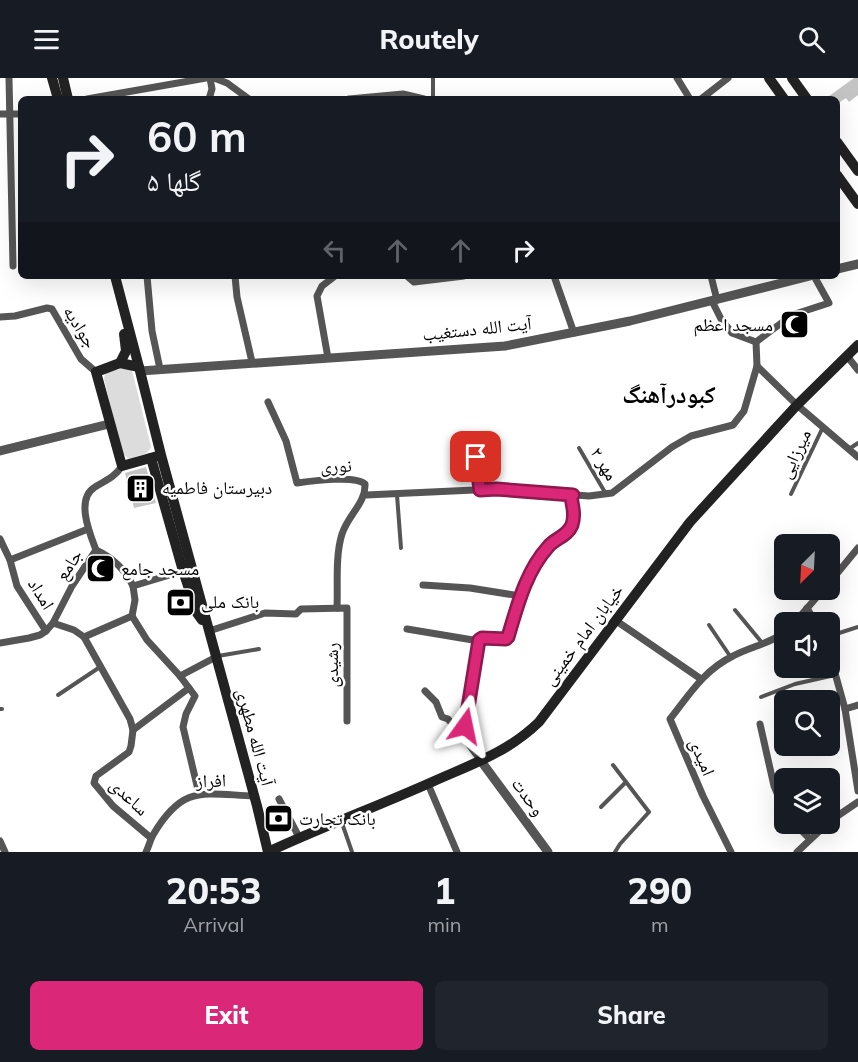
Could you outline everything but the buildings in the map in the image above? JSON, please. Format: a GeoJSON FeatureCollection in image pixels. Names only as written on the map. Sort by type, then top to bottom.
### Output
{"type":"FeatureCollection","features":[{"type":"Feature","properties":{"kind":"main road"},"geometry":{"type":"LineString","coordinates":[[52,78],[57,96]]}},
{"type":"Feature","properties":{"kind":"main road"},"geometry":{"type":"LineString","coordinates":[[63,78],[67,96]]}},
{"type":"Feature","properties":{"kind":"main road"},"geometry":{"type":"LineString","coordinates":[[769,78],[782,96]]}},
{"type":"Feature","properties":{"kind":"main road"},"geometry":{"type":"LineString","coordinates":[[792,78],[805,96]]}},
{"type":"Feature","properties":{"kind":"main road"},"geometry":{"type":"LineString","coordinates":[[840,146],[858,171]]}},
{"type":"Feature","properties":{"kind":"main road"},"geometry":{"type":"LineString","coordinates":[[840,179],[858,204]]}},
{"type":"Feature","properties":{"kind":"main road"},"geometry":{"type":"LineString","coordinates":[[109,279],[126,346],[120,363]]}},
{"type":"Feature","properties":{"kind":"main road"},"geometry":{"type":"LineString","coordinates":[[116,279],[140,369],[156,457],[122,466],[96,372],[120,363],[140,369]]}},
{"type":"Feature","properties":{"kind":"main road","name":"خیابان امام خمینی"},"geometry":{"type":"LineString","coordinates":[[268,852],[340,819],[481,761],[522,738],[539,722],[690,522],[797,405],[858,345]]}},
{"type":"Feature","properties":{"kind":"main road","name":"آیت الله مطهری"},"geometry":{"type":"LineString","coordinates":[[156,457],[183,571],[197,613],[209,631]]}},
{"type":"Feature","properties":{"kind":"main road","name":"آیت الله مطهری"},"geometry":{"type":"LineString","coordinates":[[156,457],[209,631],[268,852]]}},
{"type":"Feature","properties":{"kind":"street"},"geometry":{"type":"LineString","coordinates":[[9,78],[13,266]]}},
{"type":"Feature","properties":{"kind":"street"},"geometry":{"type":"LineString","coordinates":[[210,78],[212,89],[210,96]]}},
{"type":"Feature","properties":{"kind":"street"},"geometry":{"type":"LineString","coordinates":[[105,96],[210,78],[227,83],[245,96]]}},
{"type":"Feature","properties":{"kind":"street"},"geometry":{"type":"LineString","coordinates":[[677,78],[688,96]]}},
{"type":"Feature","properties":{"kind":"street"},"geometry":{"type":"LineString","coordinates":[[705,96],[728,78]]}},
{"type":"Feature","properties":{"kind":"street"},"geometry":{"type":"LineString","coordinates":[[381,96],[403,94],[411,96]]}},
{"type":"Feature","properties":{"kind":"street"},"geometry":{"type":"LineString","coordinates":[[0,114],[18,114]]}},
{"type":"Feature","properties":{"kind":"street"},"geometry":{"type":"LineString","coordinates":[[840,268],[858,264]]}},
{"type":"Feature","properties":{"kind":"street"},"geometry":{"type":"LineString","coordinates":[[147,279],[152,331],[160,369]]}},
{"type":"Feature","properties":{"kind":"street"},"geometry":{"type":"LineString","coordinates":[[235,279],[237,297],[252,362]]}},
{"type":"Feature","properties":{"kind":"street"},"geometry":{"type":"LineString","coordinates":[[328,358],[317,296],[321,286],[331,279]]}},
{"type":"Feature","properties":{"kind":"street"},"geometry":{"type":"LineString","coordinates":[[410,279],[414,282],[439,279]]}},
{"type":"Feature","properties":{"kind":"street"},"geometry":{"type":"LineString","coordinates":[[555,279],[574,333]]}},
{"type":"Feature","properties":{"kind":"street"},"geometry":{"type":"LineString","coordinates":[[711,279],[714,300],[721,319],[732,333],[756,342]]}},
{"type":"Feature","properties":{"kind":"street","name":"آیت الله دستغیب"},"geometry":{"type":"LineString","coordinates":[[140,369],[505,346],[574,333],[797,279]]}},
{"type":"Feature","properties":{"kind":"street"},"geometry":{"type":"LineString","coordinates":[[756,342],[792,315],[829,303],[811,279]]}},
{"type":"Feature","properties":{"kind":"street","name":"جوادیه"},"geometry":{"type":"LineString","coordinates":[[0,316],[15,316],[47,308],[52,309],[81,359],[96,372]]}},
{"type":"Feature","properties":{"kind":"street"},"geometry":{"type":"LineString","coordinates":[[366,495],[496,489],[573,495],[612,493],[672,447],[691,436],[733,425],[744,411],[757,366],[756,342]]}},
{"type":"Feature","properties":{"kind":"street"},"geometry":{"type":"LineString","coordinates":[[847,356],[858,370]]}},
{"type":"Feature","properties":{"kind":"street"},"geometry":{"type":"LineString","coordinates":[[757,366],[797,405],[858,457]]}},
{"type":"Feature","properties":{"kind":"street","name":"نوری"},"geometry":{"type":"LineString","coordinates":[[268,402],[286,441],[297,483],[361,480],[365,484],[366,495],[343,532],[340,545],[337,608]]}},
{"type":"Feature","properties":{"kind":"street"},"geometry":{"type":"LineString","coordinates":[[0,451],[109,424]]}},
{"type":"Feature","properties":{"kind":"street","name":"جامع"},"geometry":{"type":"LineString","coordinates":[[46,631],[96,550],[88,529],[86,510],[90,492],[92,488],[112,479],[122,466]]}},
{"type":"Feature","properties":{"kind":"street"},"geometry":{"type":"LineString","coordinates":[[407,629],[479,640],[487,637],[506,639],[520,596],[548,546],[569,530],[574,514],[571,497],[573,495]]}},
{"type":"Feature","properties":{"kind":"street"},"geometry":{"type":"LineString","coordinates":[[10,560],[88,529]]}},
{"type":"Feature","properties":{"kind":"street","name":"امداد"},"geometry":{"type":"LineString","coordinates":[[0,539],[10,560],[17,586],[46,631]]}},
{"type":"Feature","properties":{"kind":"street"},"geometry":{"type":"LineString","coordinates":[[840,570],[858,548]]}},
{"type":"Feature","properties":{"kind":"street"},"geometry":{"type":"LineString","coordinates":[[96,550],[112,558],[133,586],[135,600],[132,616],[147,640],[195,696],[183,726],[199,794]]}},
{"type":"Feature","properties":{"kind":"street"},"geometry":{"type":"LineString","coordinates":[[133,586],[183,571]]}},
{"type":"Feature","properties":{"kind":"street"},"geometry":{"type":"LineString","coordinates":[[423,585],[470,588],[520,596]]}},
{"type":"Feature","properties":{"kind":"street"},"geometry":{"type":"LineString","coordinates":[[804,612],[814,600]]}},
{"type":"Feature","properties":{"kind":"street"},"geometry":{"type":"LineString","coordinates":[[209,631],[266,613],[296,614],[301,609],[337,608]]}},
{"type":"Feature","properties":{"kind":"street","name":"رشیدی"},"geometry":{"type":"LineString","coordinates":[[337,608],[347,609],[347,721]]}},
{"type":"Feature","properties":{"kind":"street"},"geometry":{"type":"LineString","coordinates":[[807,608],[809,612]]}},
{"type":"Feature","properties":{"kind":"street"},"geometry":{"type":"LineString","coordinates":[[84,637],[132,616]]}},
{"type":"Feature","properties":{"kind":"street"},"geometry":{"type":"LineString","coordinates":[[615,620],[701,679],[730,657],[774,638]]}},
{"type":"Feature","properties":{"kind":"street"},"geometry":{"type":"LineString","coordinates":[[53,623],[74,630],[84,637],[126,709],[133,730],[189,688]]}},
{"type":"Feature","properties":{"kind":"street"},"geometry":{"type":"LineString","coordinates":[[0,643],[40,636],[46,631]]}},
{"type":"Feature","properties":{"kind":"street"},"geometry":{"type":"LineString","coordinates":[[462,735],[471,696],[479,640]]}},
{"type":"Feature","properties":{"kind":"street"},"geometry":{"type":"LineString","coordinates":[[180,676],[216,657]]}},
{"type":"Feature","properties":{"kind":"street"},"geometry":{"type":"LineString","coordinates":[[837,678],[845,710],[858,791]]}},
{"type":"Feature","properties":{"kind":"street","name":"امیدی"},"geometry":{"type":"LineString","coordinates":[[701,679],[670,719],[730,852]]}},
{"type":"Feature","properties":{"kind":"street"},"geometry":{"type":"LineString","coordinates":[[425,691],[436,702],[442,717],[448,719],[481,761]]}},
{"type":"Feature","properties":{"kind":"street"},"geometry":{"type":"LineString","coordinates":[[845,710],[858,705]]}},
{"type":"Feature","properties":{"kind":"street"},"geometry":{"type":"LineString","coordinates":[[760,724],[774,786]]}},
{"type":"Feature","properties":{"kind":"street","name":"ساعدی"},"geometry":{"type":"LineString","coordinates":[[133,730],[129,752],[96,776],[94,783],[97,789],[151,838]]}},
{"type":"Feature","properties":{"kind":"street","name":"وحدت"},"geometry":{"type":"LineString","coordinates":[[481,761],[548,852]]}},
{"type":"Feature","properties":{"kind":"street"},"geometry":{"type":"LineString","coordinates":[[428,784],[457,852]]}},
{"type":"Feature","properties":{"kind":"street","name":"افراز"},"geometry":{"type":"LineString","coordinates":[[146,852],[162,820],[175,806],[190,796],[199,794],[254,796]]}},
{"type":"Feature","properties":{"kind":"street"},"geometry":{"type":"LineString","coordinates":[[279,800],[298,837]]}},
{"type":"Feature","properties":{"kind":"street"},"geometry":{"type":"LineString","coordinates":[[840,814],[858,802]]}},
{"type":"Feature","properties":{"kind":"street"},"geometry":{"type":"LineString","coordinates":[[805,834],[810,839]]}},
{"type":"Feature","properties":{"kind":"street"},"geometry":{"type":"LineString","coordinates":[[797,852],[815,834]]}},
{"type":"Feature","properties":{"kind":"street"},"geometry":{"type":"LineString","coordinates":[[0,841],[5,852]]}},
{"type":"Feature","properties":{"kind":"lane"},"geometry":{"type":"LineString","coordinates":[[433,78],[433,96]]}},
{"type":"Feature","properties":{"kind":"lane","name":"میرزایی"},"geometry":{"type":"LineString","coordinates":[[792,494],[823,426]]}},
{"type":"Feature","properties":{"kind":"lane"},"geometry":{"type":"LineString","coordinates":[[473,440],[480,490]]}},
{"type":"Feature","properties":{"kind":"lane"},"geometry":{"type":"LineString","coordinates":[[849,449],[858,442]]}},
{"type":"Feature","properties":{"kind":"lane","name":"مهر ۲"},"geometry":{"type":"LineString","coordinates":[[579,448],[606,495]]}},
{"type":"Feature","properties":{"kind":"lane"},"geometry":{"type":"LineString","coordinates":[[397,494],[401,548]]}},
{"type":"Feature","properties":{"kind":"lane"},"geometry":{"type":"LineString","coordinates":[[735,610],[763,644]]}},
{"type":"Feature","properties":{"kind":"lane"},"geometry":{"type":"LineString","coordinates":[[709,625],[730,657]]}},
{"type":"Feature","properties":{"kind":"lane"},"geometry":{"type":"LineString","coordinates":[[840,633],[858,627]]}},
{"type":"Feature","properties":{"kind":"lane"},"geometry":{"type":"LineString","coordinates":[[216,657],[259,649]]}},
{"type":"Feature","properties":{"kind":"lane"},"geometry":{"type":"LineString","coordinates":[[58,695],[100,667]]}},
{"type":"Feature","properties":{"kind":"lane"},"geometry":{"type":"LineString","coordinates":[[761,697],[795,684],[822,678]]}},
{"type":"Feature","properties":{"kind":"lane"},"geometry":{"type":"LineString","coordinates":[[613,765],[649,812],[615,852]]}},
{"type":"Feature","properties":{"kind":"lane"},"geometry":{"type":"LineString","coordinates":[[601,807],[626,782]]}},
{"type":"Feature","properties":{"kind":"lane"},"geometry":{"type":"LineString","coordinates":[[340,819],[352,852]]}},
{"type":"Feature","properties":{"kind":"shaded area"},"geometry":{"type":"Polygon","coordinates":[[[124,368],[131,370],[133,374],[151,447],[147,453],[129,459],[122,453],[104,379],[105,373],[124,368]]]}},
{"type":"Feature","properties":{"kind":"place","name":"مسجد اعظم"},"geometry":{"type":"Point","coordinates":[794,325]}},
{"type":"Feature","properties":{"kind":"place","name":"دبیرستان فاطمیه"},"geometry":{"type":"Point","coordinates":[141,488]}},
{"type":"Feature","properties":{"kind":"place","name":"مسجد جامع"},"geometry":{"type":"Point","coordinates":[100,569]}},
{"type":"Feature","properties":{"kind":"place","name":"بانک ملی"},"geometry":{"type":"Point","coordinates":[180,602]}},
{"type":"Feature","properties":{"kind":"place","name":"بانک تجارت"},"geometry":{"type":"Point","coordinates":[278,819]}},
{"type":"Feature","properties":{"kind":"district","name":"کبودرآهنگ"},"geometry":{"type":"Point","coordinates":[669,395]}},
{"type":"Feature","properties":{"kind":"route"},"geometry":{"type":"LineString","coordinates":[[465,726],[479,640],[487,637],[506,639],[508,637],[520,596],[530,577],[548,546],[566,535],[573,523],[574,514],[571,497],[573,495],[496,489],[480,490],[476,457]]}}]}
